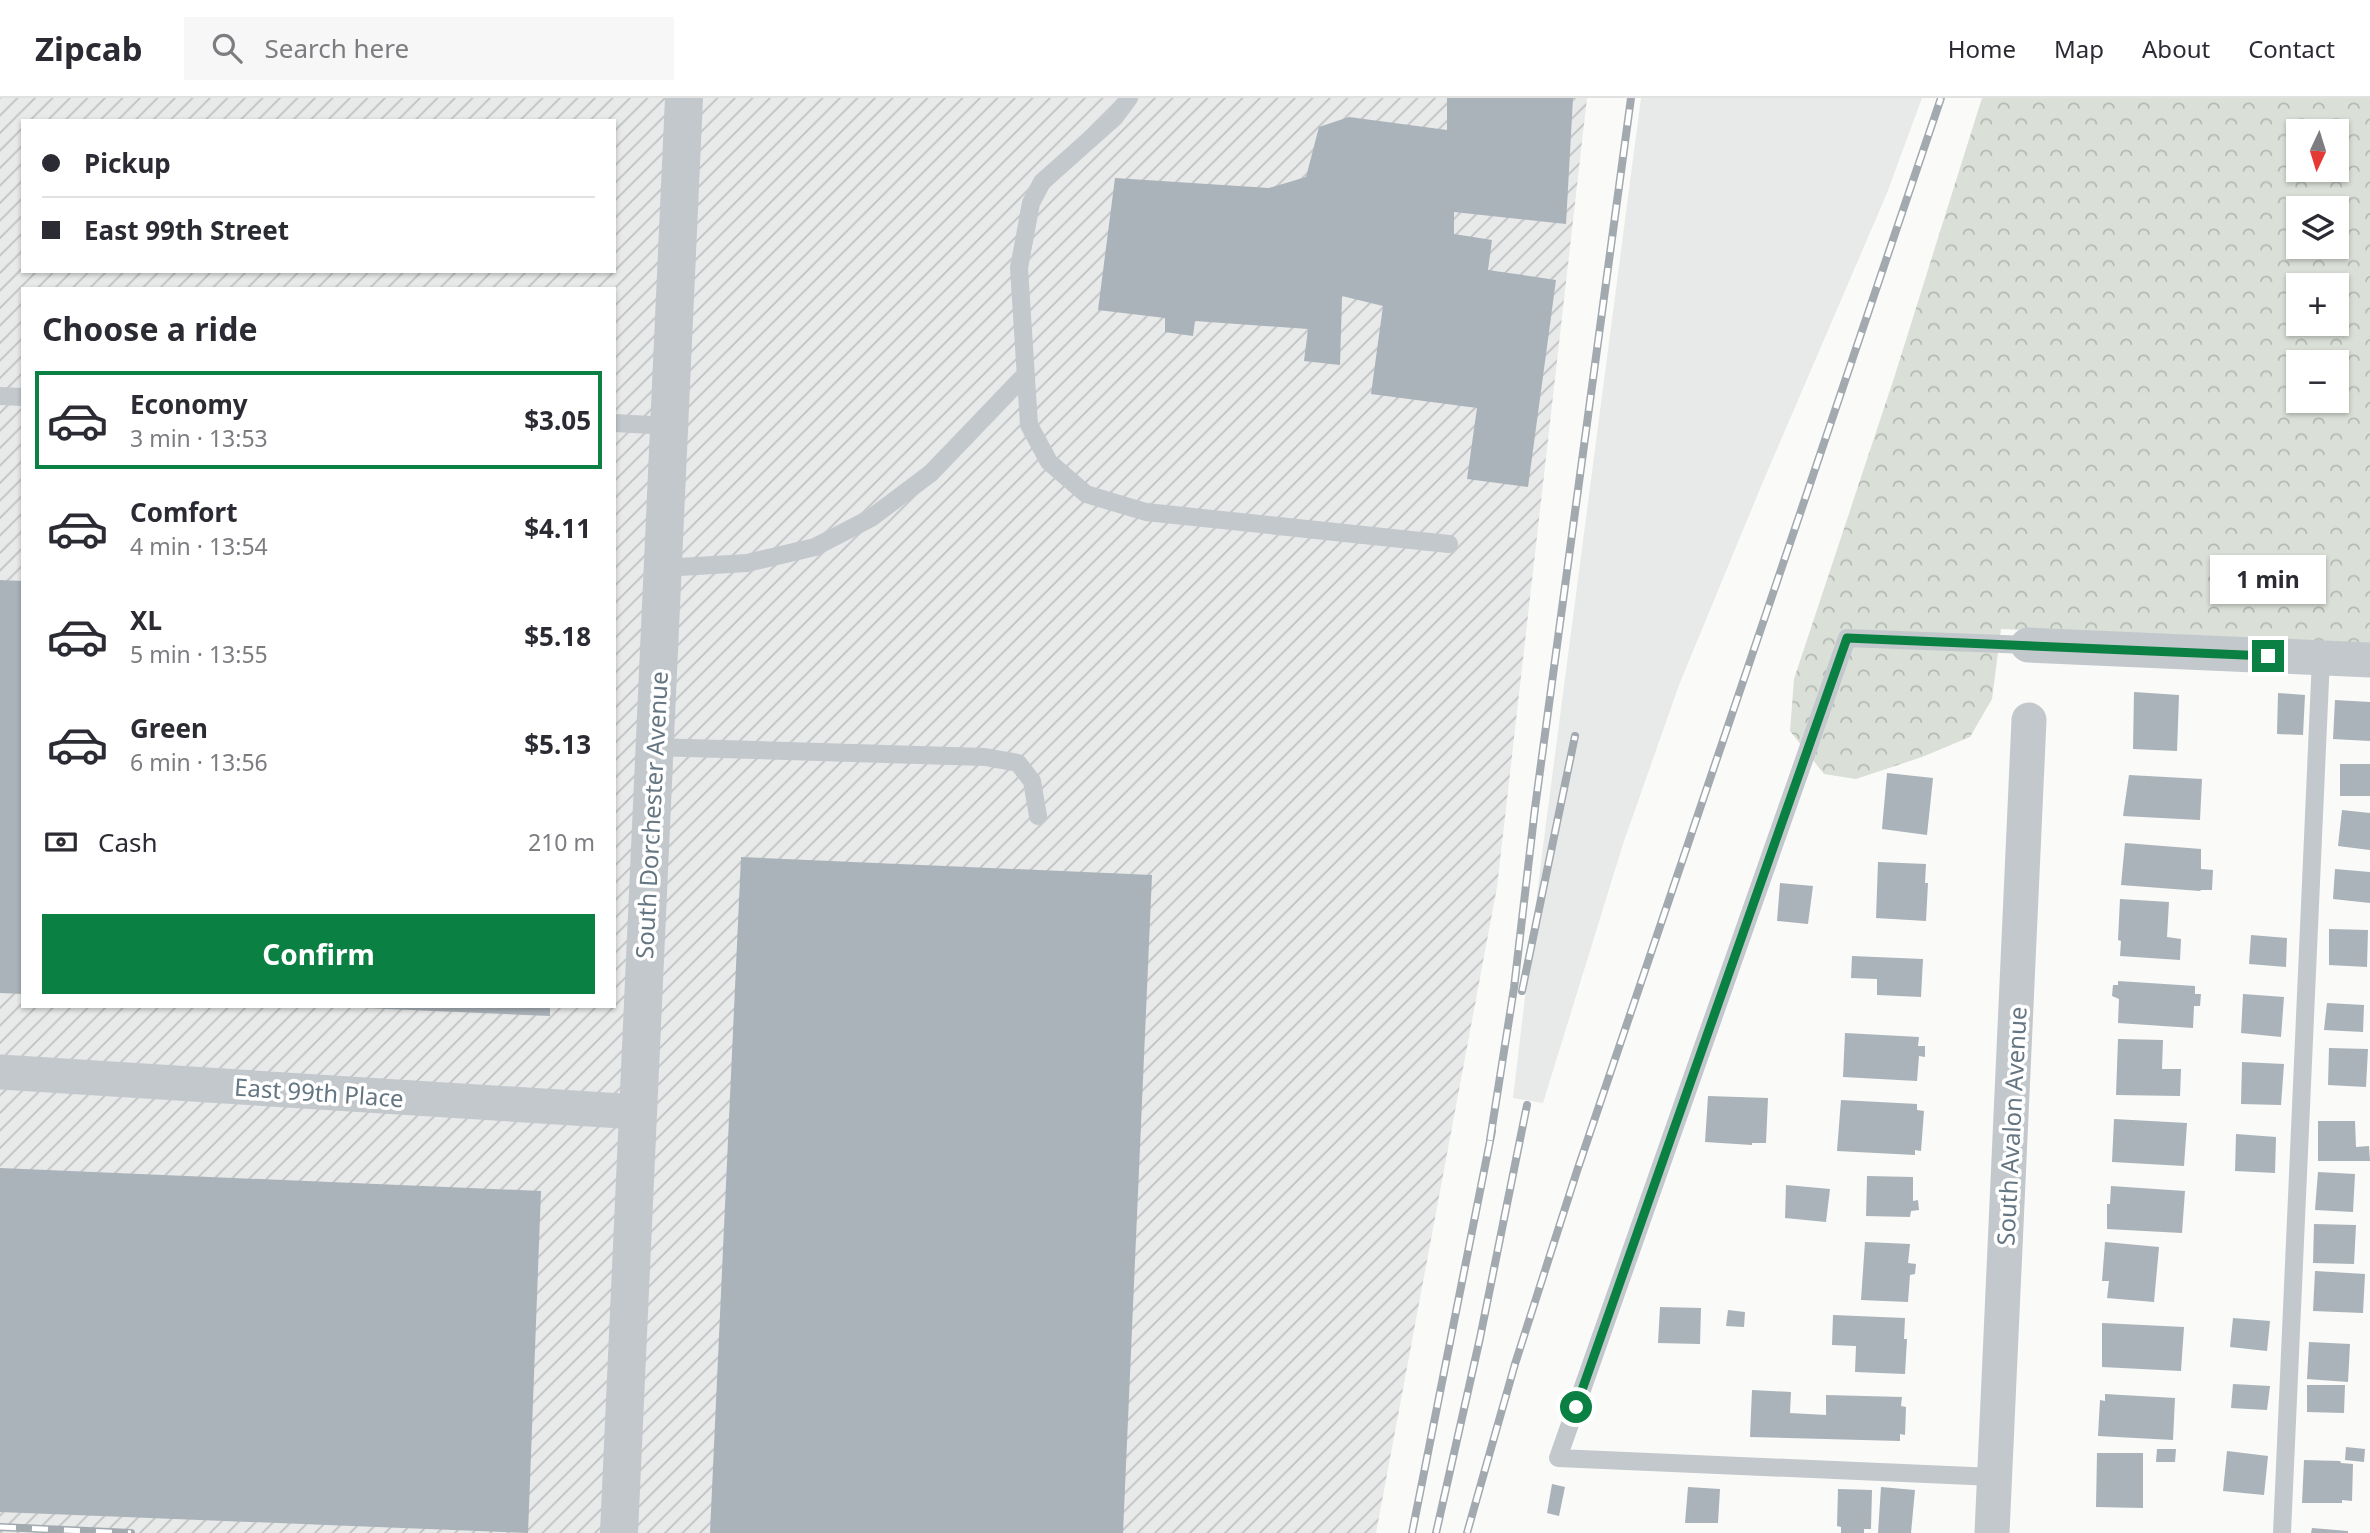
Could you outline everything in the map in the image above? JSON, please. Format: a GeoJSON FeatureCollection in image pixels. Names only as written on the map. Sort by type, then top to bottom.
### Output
{"type":"FeatureCollection","features":[{"type":"Feature","properties":{"kind":"street","name":"South Dorchester Avenue"},"geometry":{"type":"LineString","coordinates":[[618,1533],[684,98]]}},
{"type":"Feature","properties":{"kind":"street"},"geometry":{"type":"LineString","coordinates":[[2028,645],[2370,660]]}},
{"type":"Feature","properties":{"kind":"street","name":"South Avalon Avenue"},"geometry":{"type":"LineString","coordinates":[[1992,1533],[2029,720]]}},
{"type":"Feature","properties":{"kind":"street","name":"East 99th Place"},"geometry":{"type":"LineString","coordinates":[[0,1072],[638,1112]]}},
{"type":"Feature","properties":{"kind":"lane"},"geometry":{"type":"LineString","coordinates":[[1129,98],[1115,117],[1042,181],[1031,203],[1018,268],[1029,425],[1049,461],[1086,494],[1146,512],[1449,544]]}},
{"type":"Feature","properties":{"kind":"lane"},"geometry":{"type":"LineString","coordinates":[[663,568],[747,563],[815,547],[871,518],[931,473],[1026,374]]}},
{"type":"Feature","properties":{"kind":"lane"},"geometry":{"type":"LineString","coordinates":[[0,396],[21,397]]}},
{"type":"Feature","properties":{"kind":"lane"},"geometry":{"type":"LineString","coordinates":[[616,423],[669,426]]}},
{"type":"Feature","properties":{"kind":"lane"},"geometry":{"type":"LineString","coordinates":[[1994,1477],[1558,1458],[1847,638],[2028,645]]}},
{"type":"Feature","properties":{"kind":"lane"},"geometry":{"type":"LineString","coordinates":[[2282,1533],[2321,658]]}},
{"type":"Feature","properties":{"kind":"lane"},"geometry":{"type":"LineString","coordinates":[[654,747],[985,757],[1018,763],[1032,781],[1038,816]]}},
{"type":"Feature","properties":{"kind":"shaded area"},"geometry":{"type":"Polygon","coordinates":[[[0,98],[1587,98],[1497,887],[1376,1533],[0,1533],[0,98]]]}},
{"type":"Feature","properties":{"kind":"shaded area"},"geometry":{"type":"Polygon","coordinates":[[[1641,98],[1922,98],[1887,193],[1679,685],[1623,844],[1543,1103],[1513,1098],[1542,854],[1641,98]]]}},
{"type":"Feature","properties":{"kind":"green space"},"geometry":{"type":"Polygon","coordinates":[[[1982,98],[2370,98],[2370,645],[2001,629],[1992,699],[1970,737],[1922,757],[1856,779],[1824,774],[1790,731],[1794,679],[1894,378],[1982,98]]]}},
{"type":"Feature","properties":{"kind":"building"},"geometry":{"type":"Polygon","coordinates":[[[1447,98],[1573,98],[1566,224],[1454,212],[1454,234],[1492,240],[1488,270],[1556,280],[1528,487],[1467,479],[1477,408],[1371,394],[1383,306],[1342,296],[1340,365],[1304,361],[1308,329],[1195,321],[1193,336],[1165,332],[1165,318],[1098,310],[1115,178],[1269,188],[1306,177],[1319,127],[1349,117],[1447,130],[1447,98]]]}},
{"type":"Feature","properties":{"kind":"building"},"geometry":{"type":"Polygon","coordinates":[[[0,580],[21,581],[21,994],[0,993],[0,580]]]}},
{"type":"Feature","properties":{"kind":"building"},"geometry":{"type":"Polygon","coordinates":[[[2134,692],[2179,695],[2177,751],[2133,749],[2134,692]]]}},
{"type":"Feature","properties":{"kind":"building"},"geometry":{"type":"Polygon","coordinates":[[[2278,693],[2305,695],[2303,735],[2277,734],[2278,693]]]}},
{"type":"Feature","properties":{"kind":"building"},"geometry":{"type":"Polygon","coordinates":[[[2335,700],[2370,702],[2370,741],[2333,739],[2335,700]]]}},
{"type":"Feature","properties":{"kind":"building"},"geometry":{"type":"Polygon","coordinates":[[[2340,764],[2370,764],[2370,796],[2340,796],[2340,764]]]}},
{"type":"Feature","properties":{"kind":"building"},"geometry":{"type":"Polygon","coordinates":[[[1887,773],[1933,778],[1927,835],[1882,829],[1887,773]]]}},
{"type":"Feature","properties":{"kind":"building"},"geometry":{"type":"Polygon","coordinates":[[[2129,775],[2202,779],[2200,820],[2123,816],[2129,775]]]}},
{"type":"Feature","properties":{"kind":"building"},"geometry":{"type":"Polygon","coordinates":[[[2342,810],[2370,813],[2370,850],[2338,846],[2342,810]]]}},
{"type":"Feature","properties":{"kind":"building"},"geometry":{"type":"Polygon","coordinates":[[[2125,843],[2201,849],[2201,869],[2213,870],[2212,890],[2121,885],[2125,843]]]}},
{"type":"Feature","properties":{"kind":"building"},"geometry":{"type":"Polygon","coordinates":[[[741,857],[1152,875],[1123,1533],[710,1533],[741,857]]]}},
{"type":"Feature","properties":{"kind":"building"},"geometry":{"type":"Polygon","coordinates":[[[1878,862],[1926,864],[1926,921],[1876,918],[1878,862]]]}},
{"type":"Feature","properties":{"kind":"building"},"geometry":{"type":"Polygon","coordinates":[[[2335,869],[2370,872],[2370,903],[2333,899],[2335,869]]]}},
{"type":"Feature","properties":{"kind":"building"},"geometry":{"type":"Polygon","coordinates":[[[1780,883],[1813,886],[1808,924],[1777,921],[1780,883]]]}},
{"type":"Feature","properties":{"kind":"building"},"geometry":{"type":"Polygon","coordinates":[[[2120,899],[2169,902],[2167,937],[2181,939],[2180,960],[2120,956],[2120,899]]]}},
{"type":"Feature","properties":{"kind":"building"},"geometry":{"type":"Polygon","coordinates":[[[2329,929],[2368,930],[2367,967],[2329,965],[2329,929]]]}},
{"type":"Feature","properties":{"kind":"building"},"geometry":{"type":"Polygon","coordinates":[[[2251,935],[2287,938],[2286,967],[2249,964],[2251,935]]]}},
{"type":"Feature","properties":{"kind":"building"},"geometry":{"type":"Polygon","coordinates":[[[1852,956],[1923,959],[1921,997],[1877,995],[1877,979],[1851,978],[1852,956]]]}},
{"type":"Feature","properties":{"kind":"building"},"geometry":{"type":"Polygon","coordinates":[[[2118,981],[2195,986],[2195,994],[2201,994],[2200,1006],[2194,1006],[2193,1028],[2118,1023],[2119,999],[2112,996],[2113,985],[2118,985],[2118,981]]]}},
{"type":"Feature","properties":{"kind":"building"},"geometry":{"type":"Polygon","coordinates":[[[2243,994],[2284,997],[2281,1037],[2241,1033],[2243,994]]]}},
{"type":"Feature","properties":{"kind":"building"},"geometry":{"type":"Polygon","coordinates":[[[2327,1003],[2364,1005],[2363,1032],[2324,1030],[2327,1003]]]}},
{"type":"Feature","properties":{"kind":"building"},"geometry":{"type":"Polygon","coordinates":[[[365,1008],[550,1008],[550,1016],[365,1008]]]}},
{"type":"Feature","properties":{"kind":"building"},"geometry":{"type":"Polygon","coordinates":[[[1845,1033],[1919,1037],[1918,1046],[1925,1046],[1925,1057],[1919,1056],[1917,1081],[1843,1077],[1845,1033]]]}},
{"type":"Feature","properties":{"kind":"building"},"geometry":{"type":"Polygon","coordinates":[[[2118,1039],[2163,1040],[2162,1069],[2181,1069],[2180,1096],[2116,1095],[2118,1039]]]}},
{"type":"Feature","properties":{"kind":"building"},"geometry":{"type":"Polygon","coordinates":[[[2329,1048],[2368,1049],[2366,1087],[2328,1085],[2329,1048]]]}},
{"type":"Feature","properties":{"kind":"building"},"geometry":{"type":"Polygon","coordinates":[[[2242,1062],[2284,1064],[2281,1105],[2241,1104],[2242,1062]]]}},
{"type":"Feature","properties":{"kind":"building"},"geometry":{"type":"Polygon","coordinates":[[[1708,1096],[1768,1098],[1766,1143],[1752,1145],[1705,1142],[1708,1096]]]}},
{"type":"Feature","properties":{"kind":"building"},"geometry":{"type":"Polygon","coordinates":[[[1841,1100],[1917,1104],[1917,1110],[1924,1111],[1921,1151],[1915,1150],[1915,1155],[1837,1151],[1841,1100]]]}},
{"type":"Feature","properties":{"kind":"building"},"geometry":{"type":"Polygon","coordinates":[[[2114,1119],[2187,1123],[2184,1166],[2112,1162],[2114,1119]]]}},
{"type":"Feature","properties":{"kind":"building"},"geometry":{"type":"Polygon","coordinates":[[[2318,1121],[2355,1121],[2356,1147],[2369,1146],[2370,1161],[2318,1161],[2318,1121]]]}},
{"type":"Feature","properties":{"kind":"building"},"geometry":{"type":"Polygon","coordinates":[[[2236,1134],[2276,1137],[2275,1173],[2235,1171],[2236,1134]]]}},
{"type":"Feature","properties":{"kind":"building"},"geometry":{"type":"Polygon","coordinates":[[[0,1168],[541,1191],[528,1533],[0,1512],[0,1168]]]}},
{"type":"Feature","properties":{"kind":"building"},"geometry":{"type":"Polygon","coordinates":[[[2318,1172],[2355,1174],[2353,1212],[2315,1210],[2318,1172]]]}},
{"type":"Feature","properties":{"kind":"building"},"geometry":{"type":"Polygon","coordinates":[[[1867,1176],[1913,1177],[1913,1201],[1918,1200],[1919,1210],[1911,1211],[1910,1217],[1866,1216],[1867,1176]]]}},
{"type":"Feature","properties":{"kind":"building"},"geometry":{"type":"Polygon","coordinates":[[[1786,1185],[1830,1189],[1826,1222],[1785,1218],[1786,1185]]]}},
{"type":"Feature","properties":{"kind":"building"},"geometry":{"type":"Polygon","coordinates":[[[2111,1186],[2185,1191],[2182,1233],[2107,1229],[2107,1204],[2110,1204],[2111,1186]]]}},
{"type":"Feature","properties":{"kind":"building"},"geometry":{"type":"Polygon","coordinates":[[[2314,1224],[2356,1225],[2354,1264],[2313,1263],[2314,1224]]]}},
{"type":"Feature","properties":{"kind":"building"},"geometry":{"type":"Polygon","coordinates":[[[1865,1242],[1910,1244],[1908,1263],[1916,1264],[1915,1274],[1910,1275],[1908,1302],[1861,1300],[1865,1242]]]}},
{"type":"Feature","properties":{"kind":"building"},"geometry":{"type":"Polygon","coordinates":[[[2105,1242],[2159,1247],[2154,1302],[2107,1298],[2109,1281],[2102,1281],[2105,1242]]]}},
{"type":"Feature","properties":{"kind":"building"},"geometry":{"type":"Polygon","coordinates":[[[2315,1271],[2365,1274],[2363,1313],[2313,1311],[2315,1271]]]}},
{"type":"Feature","properties":{"kind":"building"},"geometry":{"type":"Polygon","coordinates":[[[1660,1307],[1701,1308],[1700,1344],[1658,1343],[1660,1307]]]}},
{"type":"Feature","properties":{"kind":"building"},"geometry":{"type":"Polygon","coordinates":[[[1728,1310],[1745,1312],[1744,1327],[1726,1326],[1728,1310]]]}},
{"type":"Feature","properties":{"kind":"building"},"geometry":{"type":"Polygon","coordinates":[[[1833,1315],[1905,1318],[1905,1374],[1855,1372],[1856,1346],[1832,1345],[1833,1315]]]}},
{"type":"Feature","properties":{"kind":"building"},"geometry":{"type":"Polygon","coordinates":[[[2233,1318],[2270,1321],[2267,1351],[2230,1347],[2233,1318]]]}},
{"type":"Feature","properties":{"kind":"building"},"geometry":{"type":"Polygon","coordinates":[[[2102,1323],[2184,1327],[2181,1371],[2102,1367],[2102,1323]]]}},
{"type":"Feature","properties":{"kind":"building"},"geometry":{"type":"Polygon","coordinates":[[[2309,1342],[2350,1344],[2348,1382],[2307,1379],[2309,1342]]]}},
{"type":"Feature","properties":{"kind":"building"},"geometry":{"type":"Polygon","coordinates":[[[2233,1384],[2270,1386],[2267,1410],[2231,1408],[2233,1384]]]}},
{"type":"Feature","properties":{"kind":"building"},"geometry":{"type":"Polygon","coordinates":[[[2307,1385],[2345,1385],[2344,1413],[2307,1412],[2307,1385]]]}},
{"type":"Feature","properties":{"kind":"building"},"geometry":{"type":"Polygon","coordinates":[[[1752,1390],[1791,1392],[1790,1413],[1826,1415],[1826,1395],[1902,1397],[1901,1406],[1906,1407],[1905,1435],[1900,1434],[1900,1441],[1750,1437],[1752,1390]]]}},
{"type":"Feature","properties":{"kind":"building"},"geometry":{"type":"Polygon","coordinates":[[[2105,1394],[2175,1398],[2173,1440],[2098,1436],[2100,1400],[2105,1401],[2105,1394]]]}},
{"type":"Feature","properties":{"kind":"building"},"geometry":{"type":"Polygon","coordinates":[[[2346,1447],[2365,1449],[2364,1462],[2345,1460],[2346,1447]]]}},
{"type":"Feature","properties":{"kind":"building"},"geometry":{"type":"Polygon","coordinates":[[[2157,1449],[2176,1449],[2175,1462],[2156,1462],[2157,1449]]]}},
{"type":"Feature","properties":{"kind":"building"},"geometry":{"type":"Polygon","coordinates":[[[2227,1451],[2268,1456],[2264,1495],[2223,1491],[2227,1451]]]}},
{"type":"Feature","properties":{"kind":"building"},"geometry":{"type":"Polygon","coordinates":[[[2097,1453],[2143,1453],[2143,1508],[2096,1507],[2097,1453]]]}},
{"type":"Feature","properties":{"kind":"building"},"geometry":{"type":"Polygon","coordinates":[[[2304,1460],[2353,1464],[2352,1501],[2302,1503],[2304,1460]]]}},
{"type":"Feature","properties":{"kind":"building"},"geometry":{"type":"Polygon","coordinates":[[[1552,1484],[1565,1487],[1559,1516],[1547,1513],[1552,1484]]]}},
{"type":"Feature","properties":{"kind":"building"},"geometry":{"type":"Polygon","coordinates":[[[1688,1487],[1720,1489],[1718,1523],[1685,1523],[1688,1487]]]}},
{"type":"Feature","properties":{"kind":"building"},"geometry":{"type":"Polygon","coordinates":[[[1881,1487],[1915,1490],[1911,1533],[1878,1533],[1881,1487]]]}},
{"type":"Feature","properties":{"kind":"building"},"geometry":{"type":"Polygon","coordinates":[[[1838,1489],[1872,1490],[1871,1529],[1864,1529],[1864,1533],[1841,1533],[1841,1527],[1837,1526],[1838,1489]]]}},
{"type":"Feature","properties":{"kind":"building"},"geometry":{"type":"Polygon","coordinates":[[[2312,1528],[2348,1531],[2348,1533],[2311,1533],[2312,1528]]]}},
{"type":"Feature","properties":{"kind":"railway"},"geometry":{"type":"LineString","coordinates":[[1490,1140],[1514,988],[1535,808],[1631,98]]}},
{"type":"Feature","properties":{"kind":"railway"},"geometry":{"type":"LineString","coordinates":[[1467,1533],[1515,1364],[1577,1171],[1941,98]]}},
{"type":"Feature","properties":{"kind":"railway"},"geometry":{"type":"LineString","coordinates":[[1522,991],[1575,736]]}},
{"type":"Feature","properties":{"kind":"railway"},"geometry":{"type":"LineString","coordinates":[[1436,1533],[1480,1338],[1527,1105]]}},
{"type":"Feature","properties":{"kind":"railway"},"geometry":{"type":"LineString","coordinates":[[1412,1533],[1492,1131]]}},
{"type":"Feature","properties":{"kind":"railway"},"geometry":{"type":"LineString","coordinates":[[0,1527],[131,1533]]}},
{"type":"Feature","properties":{"kind":"route"},"geometry":{"type":"LineString","coordinates":[[1576,1407],[1847,638],[2268,656]]}}]}
